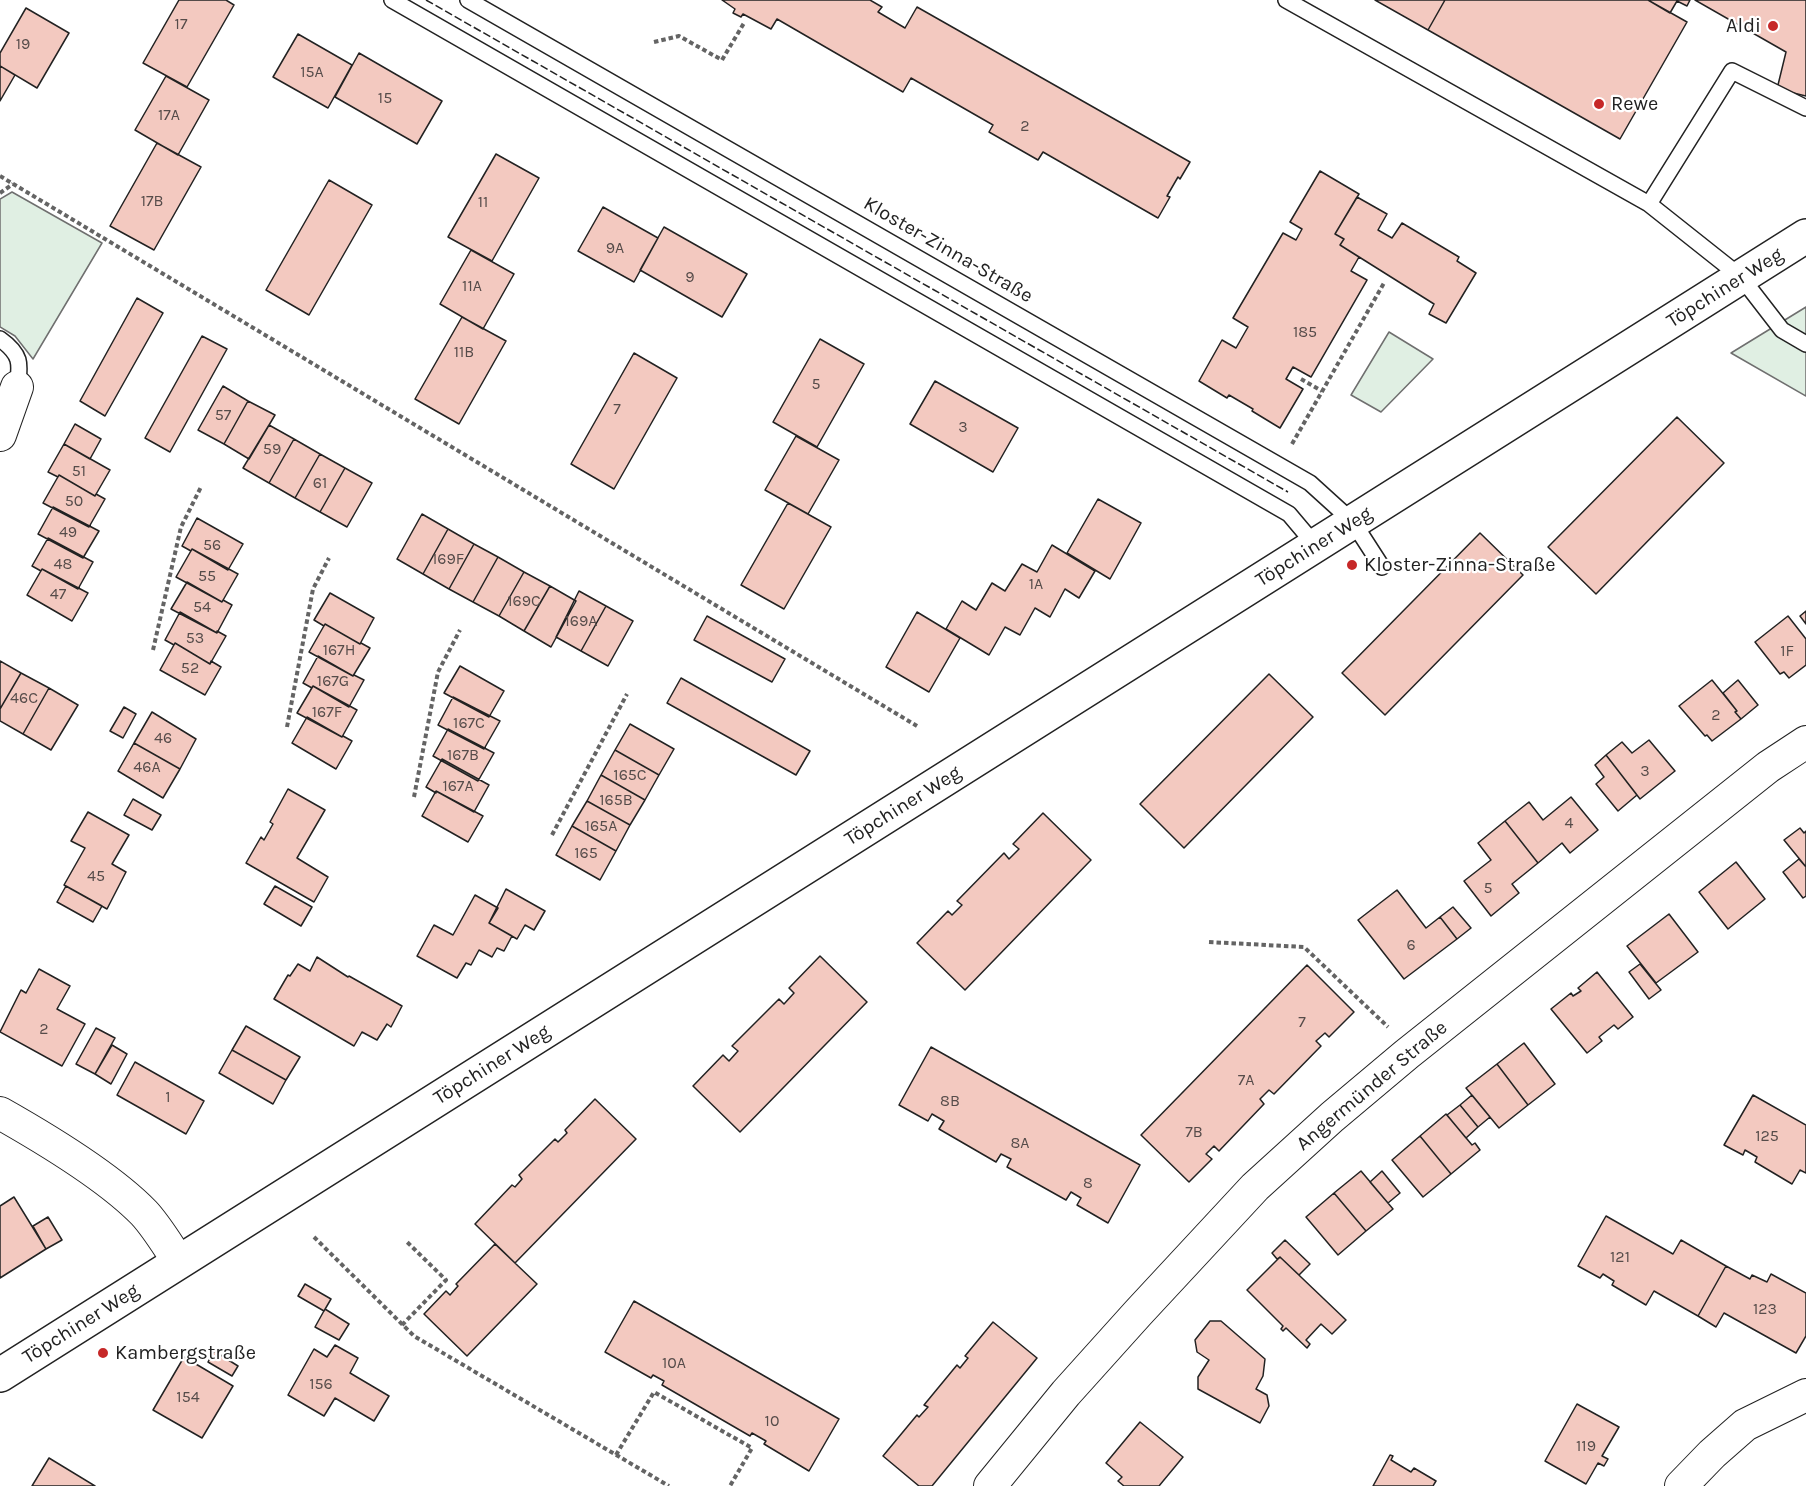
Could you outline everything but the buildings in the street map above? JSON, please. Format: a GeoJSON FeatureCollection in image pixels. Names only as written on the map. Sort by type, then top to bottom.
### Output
{"type":"FeatureCollection","features":[{"type":"Feature","properties":{"kind":"street","name":"Töpchiner Weg"},"geometry":{"type":"LineString","coordinates":[[0,1375],[1806,236]]}},
{"type":"Feature","properties":{"kind":"street"},"geometry":{"type":"LineString","coordinates":[[0,435],[17,387]]}},
{"type":"Feature","properties":{"kind":"street","name":"Angermünder Straße"},"geometry":{"type":"LineString","coordinates":[[990,1486],[1066,1394],[1255,1186],[1407,1054],[1768,767],[1806,742]]}},
{"type":"Feature","properties":{"kind":"street"},"geometry":{"type":"LineString","coordinates":[[0,1113],[109,1183],[144,1214],[179,1262]]}},
{"type":"Feature","properties":{"kind":"street"},"geometry":{"type":"LineString","coordinates":[[1681,1486],[1745,1425],[1806,1395]]}},
{"type":"Feature","properties":{"kind":"lane"},"geometry":{"type":"LineString","coordinates":[[392,0],[1289,514],[1316,546]]}},
{"type":"Feature","properties":{"kind":"lane","name":"Kloster-Zinna-Straße"},"geometry":{"type":"LineString","coordinates":[[468,0],[1310,483],[1353,522],[1382,567]]}},
{"type":"Feature","properties":{"kind":"lane"},"geometry":{"type":"LineString","coordinates":[[1286,0],[1649,204],[1741,277],[1782,330],[1806,344]]}},
{"type":"Feature","properties":{"kind":"lane"},"geometry":{"type":"LineString","coordinates":[[1649,204],[1732,71],[1806,108]]}},
{"type":"Feature","properties":{"kind":"lane"},"geometry":{"type":"LineString","coordinates":[[0,339],[15,354],[21,366],[17,387]]}},
{"type":"Feature","properties":{"kind":"path"},"geometry":{"type":"LineString","coordinates":[[654,42],[679,36],[722,60],[744,23]]}},
{"type":"Feature","properties":{"kind":"path"},"geometry":{"type":"LineString","coordinates":[[0,176],[917,726]]}},
{"type":"Feature","properties":{"kind":"path"},"geometry":{"type":"LineString","coordinates":[[0,193],[13,184]]}},
{"type":"Feature","properties":{"kind":"path"},"geometry":{"type":"LineString","coordinates":[[1279,465],[1384,283]]}},
{"type":"Feature","properties":{"kind":"path"},"geometry":{"type":"LineString","coordinates":[[1300,379],[1322,391]]}},
{"type":"Feature","properties":{"kind":"path"},"geometry":{"type":"LineString","coordinates":[[153,650],[181,527],[201,487]]}},
{"type":"Feature","properties":{"kind":"path"},"geometry":{"type":"LineString","coordinates":[[287,727],[313,589],[329,558]]}},
{"type":"Feature","properties":{"kind":"path"},"geometry":{"type":"LineString","coordinates":[[414,797],[438,672],[460,630]]}},
{"type":"Feature","properties":{"kind":"path"},"geometry":{"type":"LineString","coordinates":[[552,835],[627,694]]}},
{"type":"Feature","properties":{"kind":"path"},"geometry":{"type":"LineString","coordinates":[[1209,942],[1304,947],[1389,1029]]}},
{"type":"Feature","properties":{"kind":"path"},"geometry":{"type":"LineString","coordinates":[[314,1237],[414,1336],[669,1486]]}},
{"type":"Feature","properties":{"kind":"path"},"geometry":{"type":"LineString","coordinates":[[402,1325],[446,1280],[406,1241]]}},
{"type":"Feature","properties":{"kind":"path"},"geometry":{"type":"LineString","coordinates":[[616,1455],[654,1392],[752,1448],[730,1486]]}},
{"type":"Feature","properties":{"kind":"green space"},"geometry":{"type":"Polygon","coordinates":[[[12,192],[102,243],[33,359],[15,336],[0,327],[0,199],[12,192]]]}},
{"type":"Feature","properties":{"kind":"green space"},"geometry":{"type":"Polygon","coordinates":[[[1806,307],[1806,396],[1731,353],[1806,307]]]}},
{"type":"Feature","properties":{"kind":"green space"},"geometry":{"type":"Polygon","coordinates":[[[1389,332],[1433,359],[1381,412],[1351,395],[1389,332]]]}},
{"type":"Feature","properties":{"kind":"fence"},"geometry":{"type":"LineString","coordinates":[[426,0],[1288,492]]}},
{"type":"Feature","properties":{"kind":"place","name":"Aldi"},"geometry":{"type":"Point","coordinates":[1773,26]}},
{"type":"Feature","properties":{"kind":"place","name":"Rewe"},"geometry":{"type":"Point","coordinates":[1599,104]}},
{"type":"Feature","properties":{"kind":"place","name":"Kloster-Zinna-Straße"},"geometry":{"type":"Point","coordinates":[1352,565]}},
{"type":"Feature","properties":{"kind":"place","name":"Kambergstraße"},"geometry":{"type":"Point","coordinates":[103,1353]}}]}
